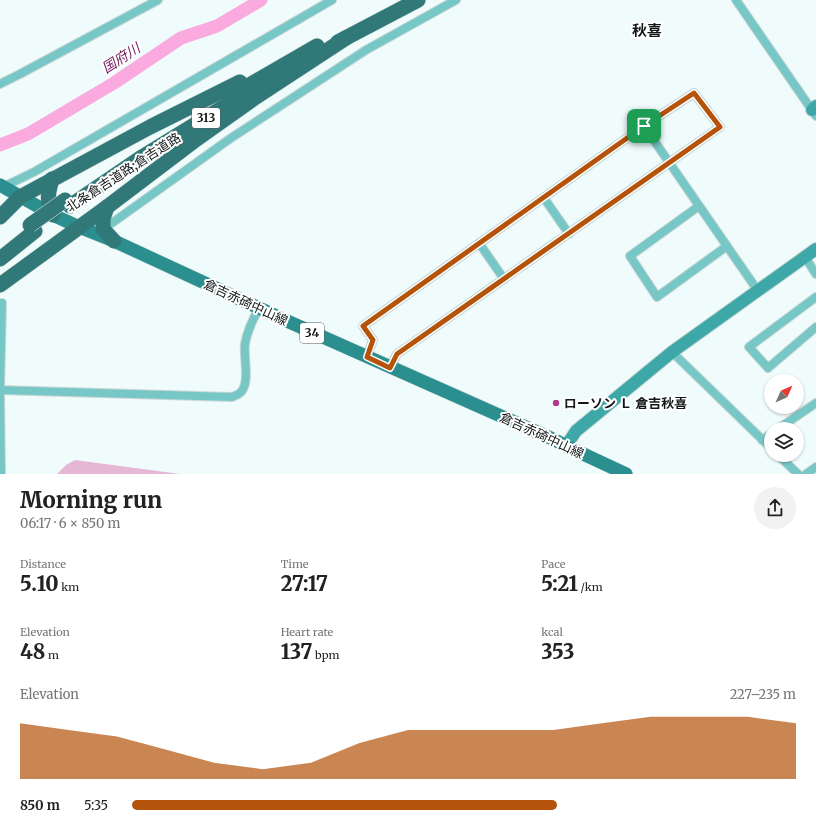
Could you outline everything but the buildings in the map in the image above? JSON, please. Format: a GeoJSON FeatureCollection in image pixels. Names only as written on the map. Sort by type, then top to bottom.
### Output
{"type":"FeatureCollection","features":[{"type":"Feature","properties":{"kind":"highway","name":"北条倉吉道路;倉吉道路"},"geometry":{"type":"LineString","coordinates":[[0,249],[68,203],[136,153],[308,51],[402,0]]}},
{"type":"Feature","properties":{"kind":"highway","name":"北条倉吉道路;倉吉道路"},"geometry":{"type":"LineString","coordinates":[[68,203],[263,83],[418,0]]}},
{"type":"Feature","properties":{"kind":"highway"},"geometry":{"type":"LineString","coordinates":[[0,285],[200,137],[346,38]]}},
{"type":"Feature","properties":{"kind":"highway"},"geometry":{"type":"LineString","coordinates":[[0,217],[20,197],[52,179],[212,95],[308,51]]}},
{"type":"Feature","properties":{"kind":"highway"},"geometry":{"type":"LineString","coordinates":[[52,179],[48,191],[48,205],[53,215]]}},
{"type":"Feature","properties":{"kind":"highway"},"geometry":{"type":"LineString","coordinates":[[107,207],[102,219],[103,229],[114,241]]}},
{"type":"Feature","properties":{"kind":"highway","name":"北条倉吉道路;倉吉道路"},"geometry":{"type":"LineString","coordinates":[[0,259],[32,228]]}},
{"type":"Feature","properties":{"kind":"main road","name":"倉吉赤碕中山線"},"geometry":{"type":"LineString","coordinates":[[1,187],[79,227],[114,241],[390,368],[555,440],[626,474]]}},
{"type":"Feature","properties":{"kind":"street"},"geometry":{"type":"LineString","coordinates":[[0,84],[158,0]]}},
{"type":"Feature","properties":{"kind":"street"},"geometry":{"type":"LineString","coordinates":[[1,187],[34,172],[332,0]]}},
{"type":"Feature","properties":{"kind":"street"},"geometry":{"type":"LineString","coordinates":[[112,223],[231,138],[366,50],[456,0]]}},
{"type":"Feature","properties":{"kind":"street"},"geometry":{"type":"LineString","coordinates":[[736,0],[815,111]]}},
{"type":"Feature","properties":{"kind":"street"},"geometry":{"type":"LineString","coordinates":[[367,357],[373,340],[363,326],[644,126],[694,93],[720,127],[397,354],[390,368]]}},
{"type":"Feature","properties":{"kind":"street"},"geometry":{"type":"LineString","coordinates":[[644,126],[758,291]]}},
{"type":"Feature","properties":{"kind":"street"},"geometry":{"type":"LineString","coordinates":[[544,198],[569,234]]}},
{"type":"Feature","properties":{"kind":"street"},"geometry":{"type":"LineString","coordinates":[[699,206],[630,256],[657,297],[727,246]]}},
{"type":"Feature","properties":{"kind":"street"},"geometry":{"type":"LineString","coordinates":[[479,243],[504,279]]}},
{"type":"Feature","properties":{"kind":"street"},"geometry":{"type":"LineString","coordinates":[[566,446],[576,431],[672,352],[816,249]]}},
{"type":"Feature","properties":{"kind":"street"},"geometry":{"type":"LineString","coordinates":[[805,257],[816,274]]}},
{"type":"Feature","properties":{"kind":"street"},"geometry":{"type":"LineString","coordinates":[[816,297],[749,347],[768,368],[816,327]]}},
{"type":"Feature","properties":{"kind":"street"},"geometry":{"type":"LineString","coordinates":[[1,474],[0,390],[2,303]]}},
{"type":"Feature","properties":{"kind":"street"},"geometry":{"type":"LineString","coordinates":[[0,390],[232,397],[240,394],[246,382],[245,344],[251,323],[259,308]]}},
{"type":"Feature","properties":{"kind":"street"},"geometry":{"type":"LineString","coordinates":[[672,352],[762,440]]}},
{"type":"Feature","properties":{"kind":"street"},"geometry":{"type":"LineString","coordinates":[[788,422],[816,403]]}},
{"type":"Feature","properties":{"kind":"street"},"geometry":{"type":"LineString","coordinates":[[785,462],[798,474]]}},
{"type":"Feature","properties":{"kind":"street"},"geometry":{"type":"LineString","coordinates":[[806,474],[816,467]]}},
{"type":"Feature","properties":{"kind":"shaded area"},"geometry":{"type":"Polygon","coordinates":[[[75,460],[180,474],[57,474],[66,465],[75,460]]]}},
{"type":"Feature","properties":{"kind":"waterway","name":"国府川"},"geometry":{"type":"LineString","coordinates":[[0,145],[28,134],[114,83],[181,38],[217,26],[261,0]]}},
{"type":"Feature","properties":{"kind":"place","name":"ローソン Ｌ 倉吉秋喜"},"geometry":{"type":"Point","coordinates":[556,403]}},
{"type":"Feature","properties":{"kind":"district","name":"秋喜"},"geometry":{"type":"Point","coordinates":[647,31]}},
{"type":"Feature","properties":{"kind":"route"},"geometry":{"type":"LineString","coordinates":[[694,93],[720,127],[397,354],[390,368],[367,357],[373,340],[363,326],[644,126],[694,93]]}}]}
